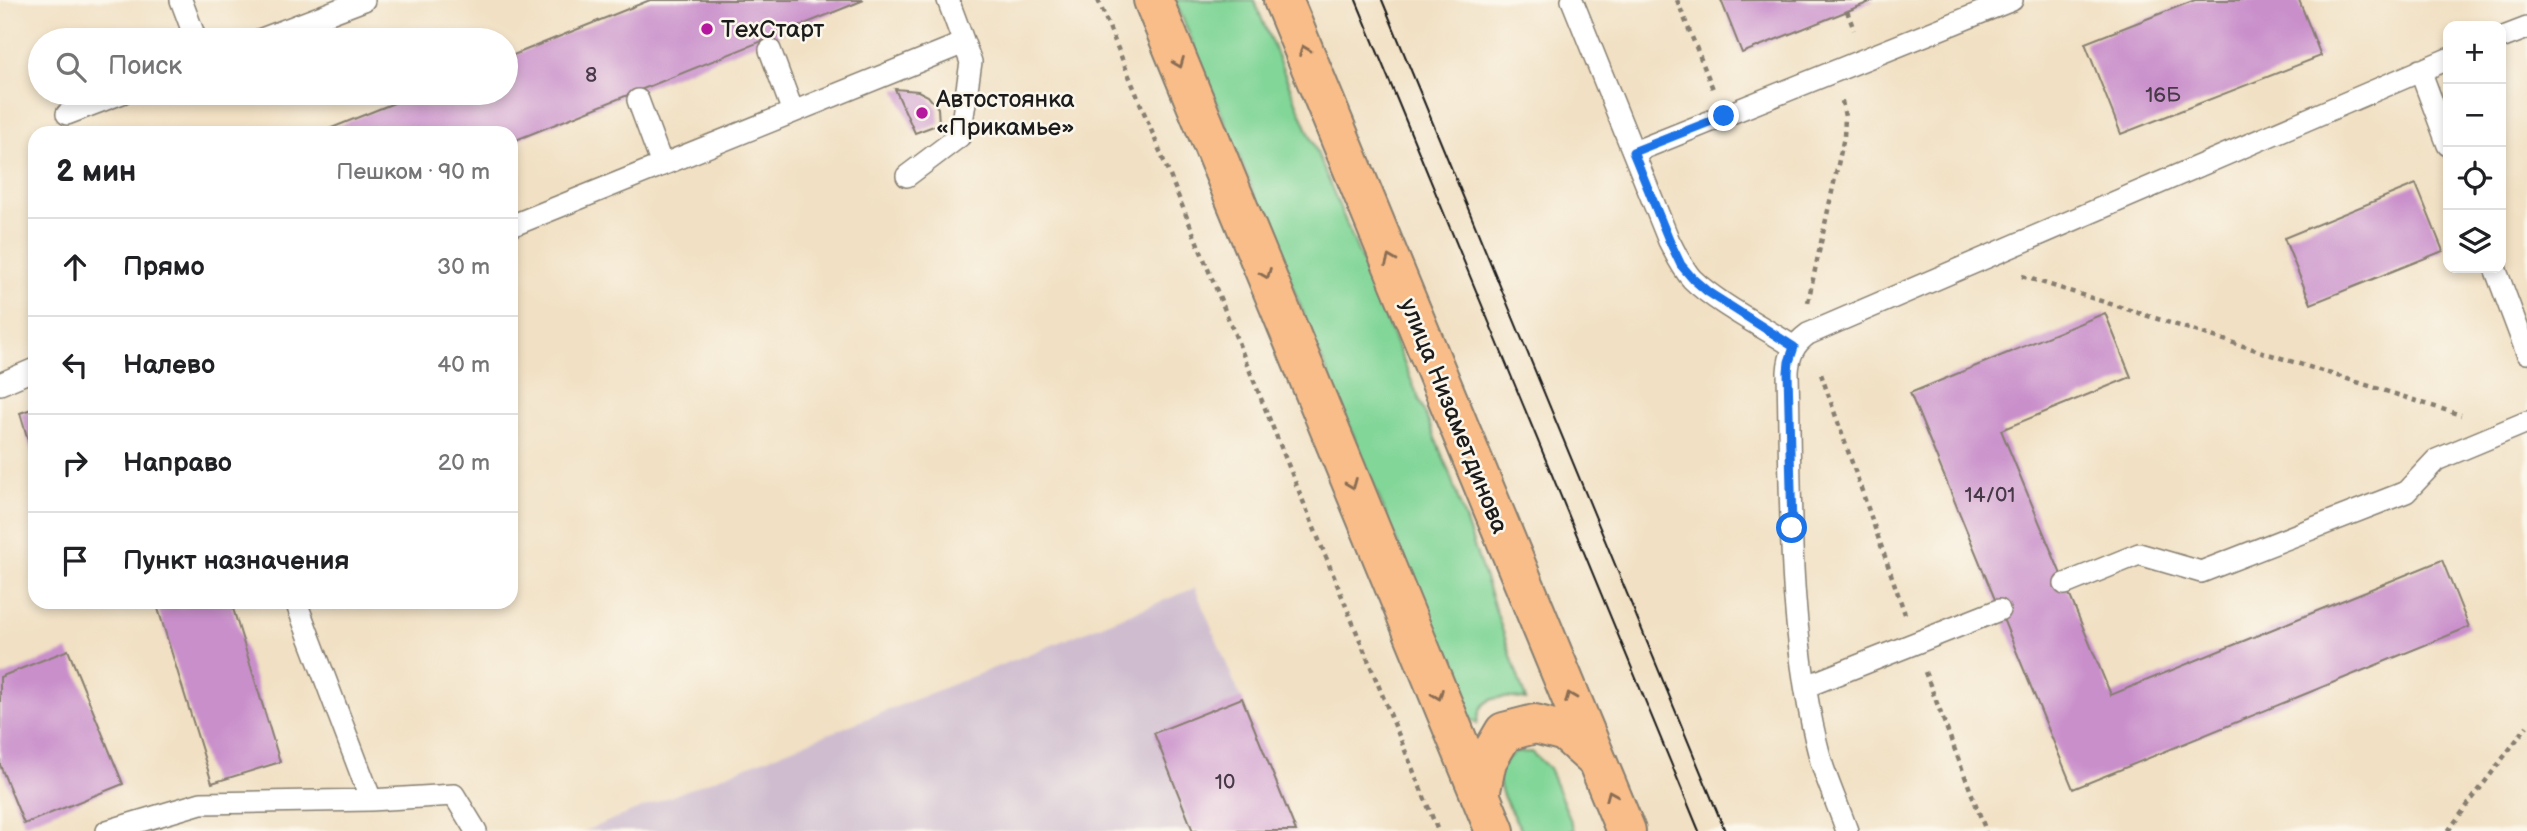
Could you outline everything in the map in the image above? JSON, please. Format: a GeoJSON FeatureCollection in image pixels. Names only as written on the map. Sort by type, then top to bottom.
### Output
{"type":"FeatureCollection","features":[{"type":"Feature","properties":{"kind":"main road"},"geometry":{"type":"LineString","coordinates":[[1153,0],[1495,831]]}},
{"type":"Feature","properties":{"kind":"main road","name":"улица Низаметдинова"},"geometry":{"type":"LineString","coordinates":[[1283,0],[1626,831]]}},
{"type":"Feature","properties":{"kind":"main road"},"geometry":{"type":"LineString","coordinates":[[1480,796],[1487,761],[1504,732],[1535,723],[1565,732],[1596,760]]}},
{"type":"Feature","properties":{"kind":"lane"},"geometry":{"type":"LineString","coordinates":[[181,0],[192,28]]}},
{"type":"Feature","properties":{"kind":"lane"},"geometry":{"type":"LineString","coordinates":[[290,28],[364,0]]}},
{"type":"Feature","properties":{"kind":"lane"},"geometry":{"type":"LineString","coordinates":[[907,176],[960,136],[971,62],[947,0]]}},
{"type":"Feature","properties":{"kind":"lane"},"geometry":{"type":"LineString","coordinates":[[1572,0],[1681,265],[1708,292],[1801,341]]}},
{"type":"Feature","properties":{"kind":"lane"},"geometry":{"type":"LineString","coordinates":[[1633,152],[2012,0]]}},
{"type":"Feature","properties":{"kind":"lane"},"geometry":{"type":"LineString","coordinates":[[2506,36],[2527,28]]}},
{"type":"Feature","properties":{"kind":"lane"},"geometry":{"type":"LineString","coordinates":[[518,223],[964,43]]}},
{"type":"Feature","properties":{"kind":"lane"},"geometry":{"type":"LineString","coordinates":[[770,50],[793,112]]}},
{"type":"Feature","properties":{"kind":"lane"},"geometry":{"type":"LineString","coordinates":[[1847,831],[1822,761],[1798,632],[1792,540],[1788,372],[1789,362],[1801,341],[1975,262],[2443,61]]}},
{"type":"Feature","properties":{"kind":"lane"},"geometry":{"type":"LineString","coordinates":[[2420,70],[2443,132]]}},
{"type":"Feature","properties":{"kind":"lane"},"geometry":{"type":"LineString","coordinates":[[638,100],[662,165]]}},
{"type":"Feature","properties":{"kind":"lane"},"geometry":{"type":"LineString","coordinates":[[67,114],[91,105]]}},
{"type":"Feature","properties":{"kind":"lane"},"geometry":{"type":"LineString","coordinates":[[2497,273],[2527,353]]}},
{"type":"Feature","properties":{"kind":"lane"},"geometry":{"type":"LineString","coordinates":[[0,384],[28,372]]}},
{"type":"Feature","properties":{"kind":"lane"},"geometry":{"type":"LineString","coordinates":[[2065,584],[2139,554],[2200,572],[2406,492],[2436,460],[2518,426]]}},
{"type":"Feature","properties":{"kind":"lane"},"geometry":{"type":"LineString","coordinates":[[299,609],[371,800]]}},
{"type":"Feature","properties":{"kind":"lane"},"geometry":{"type":"LineString","coordinates":[[1807,686],[1999,610]]}},
{"type":"Feature","properties":{"kind":"lane"},"geometry":{"type":"LineString","coordinates":[[107,831],[201,803],[371,800],[454,794],[476,831]]}},
{"type":"Feature","properties":{"kind":"path"},"geometry":{"type":"LineString","coordinates":[[1098,0],[1438,831]]}},
{"type":"Feature","properties":{"kind":"path"},"geometry":{"type":"LineString","coordinates":[[1677,0],[1724,116]]}},
{"type":"Feature","properties":{"kind":"path"},"geometry":{"type":"LineString","coordinates":[[1831,73],[1843,104],[1845,126],[1801,341],[1986,831]]}},
{"type":"Feature","properties":{"kind":"path"},"geometry":{"type":"LineString","coordinates":[[1975,262],[2518,426]]}},
{"type":"Feature","properties":{"kind":"path"},"geometry":{"type":"LineString","coordinates":[[2448,831],[2527,726]]}},
{"type":"Feature","properties":{"kind":"shaded area"},"geometry":{"type":"Polygon","coordinates":[[[1195,588],[1296,831],[584,831],[1195,588]]]}},
{"type":"Feature","properties":{"kind":"green space"},"geometry":{"type":"Polygon","coordinates":[[[1175,0],[1254,0],[1448,469],[1526,700],[1491,700],[1481,709],[1477,724],[1469,718],[1175,0]]]}},
{"type":"Feature","properties":{"kind":"green space"},"geometry":{"type":"Polygon","coordinates":[[[1531,752],[1549,768],[1575,831],[1522,831],[1509,808],[1499,782],[1501,766],[1513,753],[1531,752]]]}},
{"type":"Feature","properties":{"kind":"building"},"geometry":{"type":"Polygon","coordinates":[[[650,0],[864,0],[518,139],[518,126],[336,126],[389,105],[518,105],[518,53],[650,0]]]}},
{"type":"Feature","properties":{"kind":"building"},"geometry":{"type":"Polygon","coordinates":[[[1721,0],[1875,0],[1742,53],[1721,0]]]}},
{"type":"Feature","properties":{"kind":"building"},"geometry":{"type":"Polygon","coordinates":[[[2195,0],[2299,0],[2321,56],[2121,134],[2085,43],[2195,0]]]}},
{"type":"Feature","properties":{"kind":"building","name":"Автостоянка «Прикамье»"},"geometry":{"type":"Polygon","coordinates":[[[895,89],[918,91],[928,96],[938,108],[939,124],[915,133],[895,89]]]}},
{"type":"Feature","properties":{"kind":"building"},"geometry":{"type":"Polygon","coordinates":[[[2416,184],[2443,251],[2311,304],[2284,238],[2416,184]]]}},
{"type":"Feature","properties":{"kind":"building"},"geometry":{"type":"Polygon","coordinates":[[[2105,313],[2131,377],[2001,430],[2111,695],[2442,560],[2469,627],[2073,789],[1910,393],[2105,313]]]}},
{"type":"Feature","properties":{"kind":"building"},"geometry":{"type":"Polygon","coordinates":[[[28,410],[28,440],[20,413],[28,410]]]}},
{"type":"Feature","properties":{"kind":"building"},"geometry":{"type":"Polygon","coordinates":[[[158,609],[233,609],[280,762],[212,783],[158,609]]]}},
{"type":"Feature","properties":{"kind":"building"},"geometry":{"type":"Polygon","coordinates":[[[68,650],[123,784],[24,824],[0,765],[0,677],[68,650]]]}},
{"type":"Feature","properties":{"kind":"building"},"geometry":{"type":"Polygon","coordinates":[[[1242,698],[1296,831],[1193,831],[1154,733],[1242,698]]]}},
{"type":"Feature","properties":{"kind":"tram line"},"geometry":{"type":"LineString","coordinates":[[1356,0],[1699,831]]}},
{"type":"Feature","properties":{"kind":"tram line"},"geometry":{"type":"LineString","coordinates":[[1382,0],[1725,831]]}},
{"type":"Feature","properties":{"kind":"place","name":"ТехСтарт"},"geometry":{"type":"Point","coordinates":[707,29]}},
{"type":"Feature","properties":{"kind":"place","name":"Автостоянка «Прикамье»"},"geometry":{"type":"Point","coordinates":[922,113]}},
{"type":"Feature","properties":{"kind":"route"},"geometry":{"type":"LineString","coordinates":[[1724,116],[1633,152],[1681,265],[1708,292],[1794,347],[1788,372],[1792,528]]}}]}
